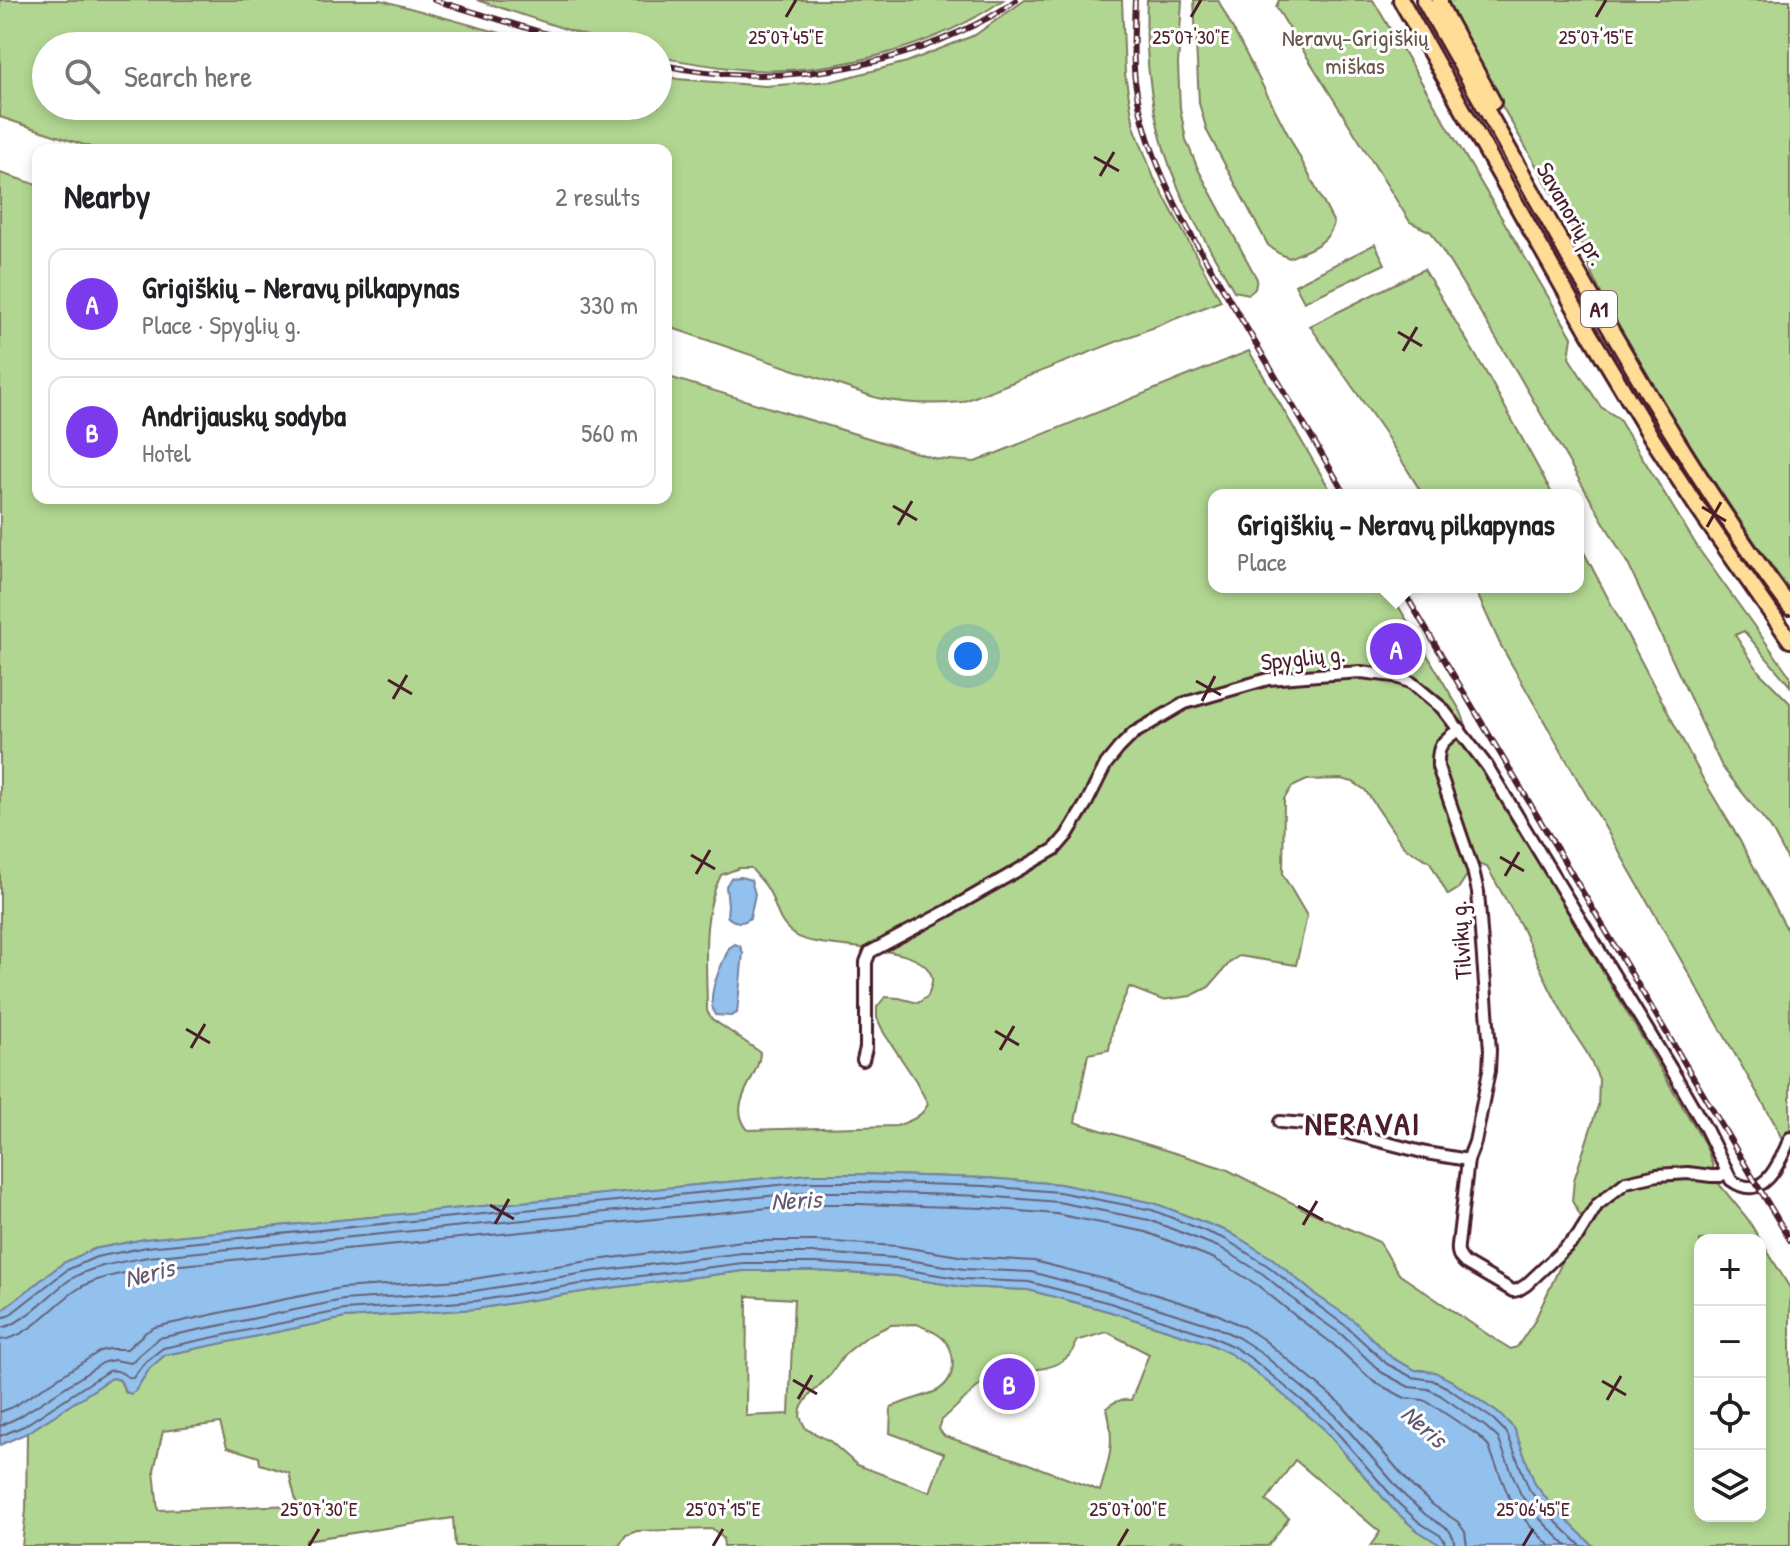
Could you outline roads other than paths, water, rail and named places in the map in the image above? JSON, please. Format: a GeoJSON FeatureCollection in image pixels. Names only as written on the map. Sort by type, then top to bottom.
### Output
{"type":"FeatureCollection","features":[{"type":"Feature","properties":{"kind":"highway","name":"Savanorių pr."},"geometry":{"type":"LineString","coordinates":[[1401,0],[1589,333],[1652,438],[1790,640]]}},
{"type":"Feature","properties":{"kind":"highway","name":"Savanorių pr."},"geometry":{"type":"LineString","coordinates":[[1424,0],[1644,389],[1705,485],[1790,607]]}},
{"type":"Feature","properties":{"kind":"highway"},"geometry":{"type":"LineString","coordinates":[[1440,0],[1444,14],[1546,198],[1644,389]]}},
{"type":"Feature","properties":{"kind":"street","name":"Spyglių g."},"geometry":{"type":"LineString","coordinates":[[863,1060],[866,1048],[866,962],[870,952],[1055,849],[1087,802],[1106,764],[1134,733],[1185,703],[1268,679],[1361,672],[1394,676],[1412,683],[1442,708],[1504,792],[1676,1077],[1726,1172]]}},
{"type":"Feature","properties":{"kind":"street","name":"Tilvikų g."},"geometry":{"type":"LineString","coordinates":[[1460,729],[1442,743],[1437,752],[1438,767],[1478,892],[1490,1050],[1475,1142],[1468,1160],[1458,1252],[1465,1263],[1513,1291],[1518,1290],[1578,1236],[1597,1205],[1626,1182],[1657,1175],[1688,1173],[1720,1176],[1726,1172]]}},
{"type":"Feature","properties":{"kind":"street"},"geometry":{"type":"LineString","coordinates":[[1280,1122],[1317,1125],[1426,1153],[1468,1160]]}},
{"type":"Feature","properties":{"kind":"street"},"geometry":{"type":"LineString","coordinates":[[1726,1172],[1737,1184],[1758,1186],[1771,1177],[1790,1138]]}},
{"type":"Feature","properties":{"kind":"water"},"geometry":{"type":"Polygon","coordinates":[[[731,878],[751,880],[755,894],[750,918],[738,922],[727,916],[726,886],[731,878]]]}},
{"type":"Feature","properties":{"kind":"water"},"geometry":{"type":"Polygon","coordinates":[[[735,944],[740,946],[743,953],[737,1013],[731,1016],[715,1015],[712,999],[715,981],[729,948],[735,944]]]}},
{"type":"Feature","properties":{"kind":"water","name":"Neris"},"geometry":{"type":"Polygon","coordinates":[[[809,1174],[986,1178],[1060,1184],[1154,1203],[1229,1232],[1273,1259],[1316,1295],[1353,1320],[1392,1358],[1415,1370],[1435,1372],[1498,1413],[1514,1428],[1535,1484],[1552,1506],[1593,1546],[1442,1546],[1415,1529],[1392,1508],[1322,1427],[1229,1353],[1208,1343],[1108,1311],[1028,1290],[963,1287],[895,1276],[816,1271],[743,1271],[476,1309],[345,1318],[165,1355],[150,1368],[131,1394],[120,1380],[112,1378],[27,1433],[0,1445],[0,1312],[63,1263],[94,1249],[145,1239],[809,1174]]]}},
{"type":"Feature","properties":{"kind":"railway"},"geometry":{"type":"LineString","coordinates":[[434,0],[540,32]]}},
{"type":"Feature","properties":{"kind":"railway"},"geometry":{"type":"LineString","coordinates":[[672,67],[695,71],[772,75],[848,67],[922,47],[980,22],[1016,0]]}},
{"type":"Feature","properties":{"kind":"railway"},"geometry":{"type":"LineString","coordinates":[[1135,0],[1133,51],[1138,101],[1163,178],[1190,233],[1342,489]]}},
{"type":"Feature","properties":{"kind":"railway"},"geometry":{"type":"LineString","coordinates":[[1405,593],[1790,1240]]}},
{"type":"Feature","properties":{"kind":"place","name":"Grigiškių - Neravų pilkapynas"},"geometry":{"type":"Point","coordinates":[1396,649]}},
{"type":"Feature","properties":{"kind":"place","name":"Andrijauskų sodyba"},"geometry":{"type":"Point","coordinates":[1009,1384]}},
{"type":"Feature","properties":{"kind":"district","name":"NERAVAI"},"geometry":{"type":"Point","coordinates":[1363,1124]}},
{"type":"Feature","properties":{"kind":"park label","name":"Neravų-Grigiškių miškas"},"geometry":{"type":"Point","coordinates":[1355,52]}}]}
